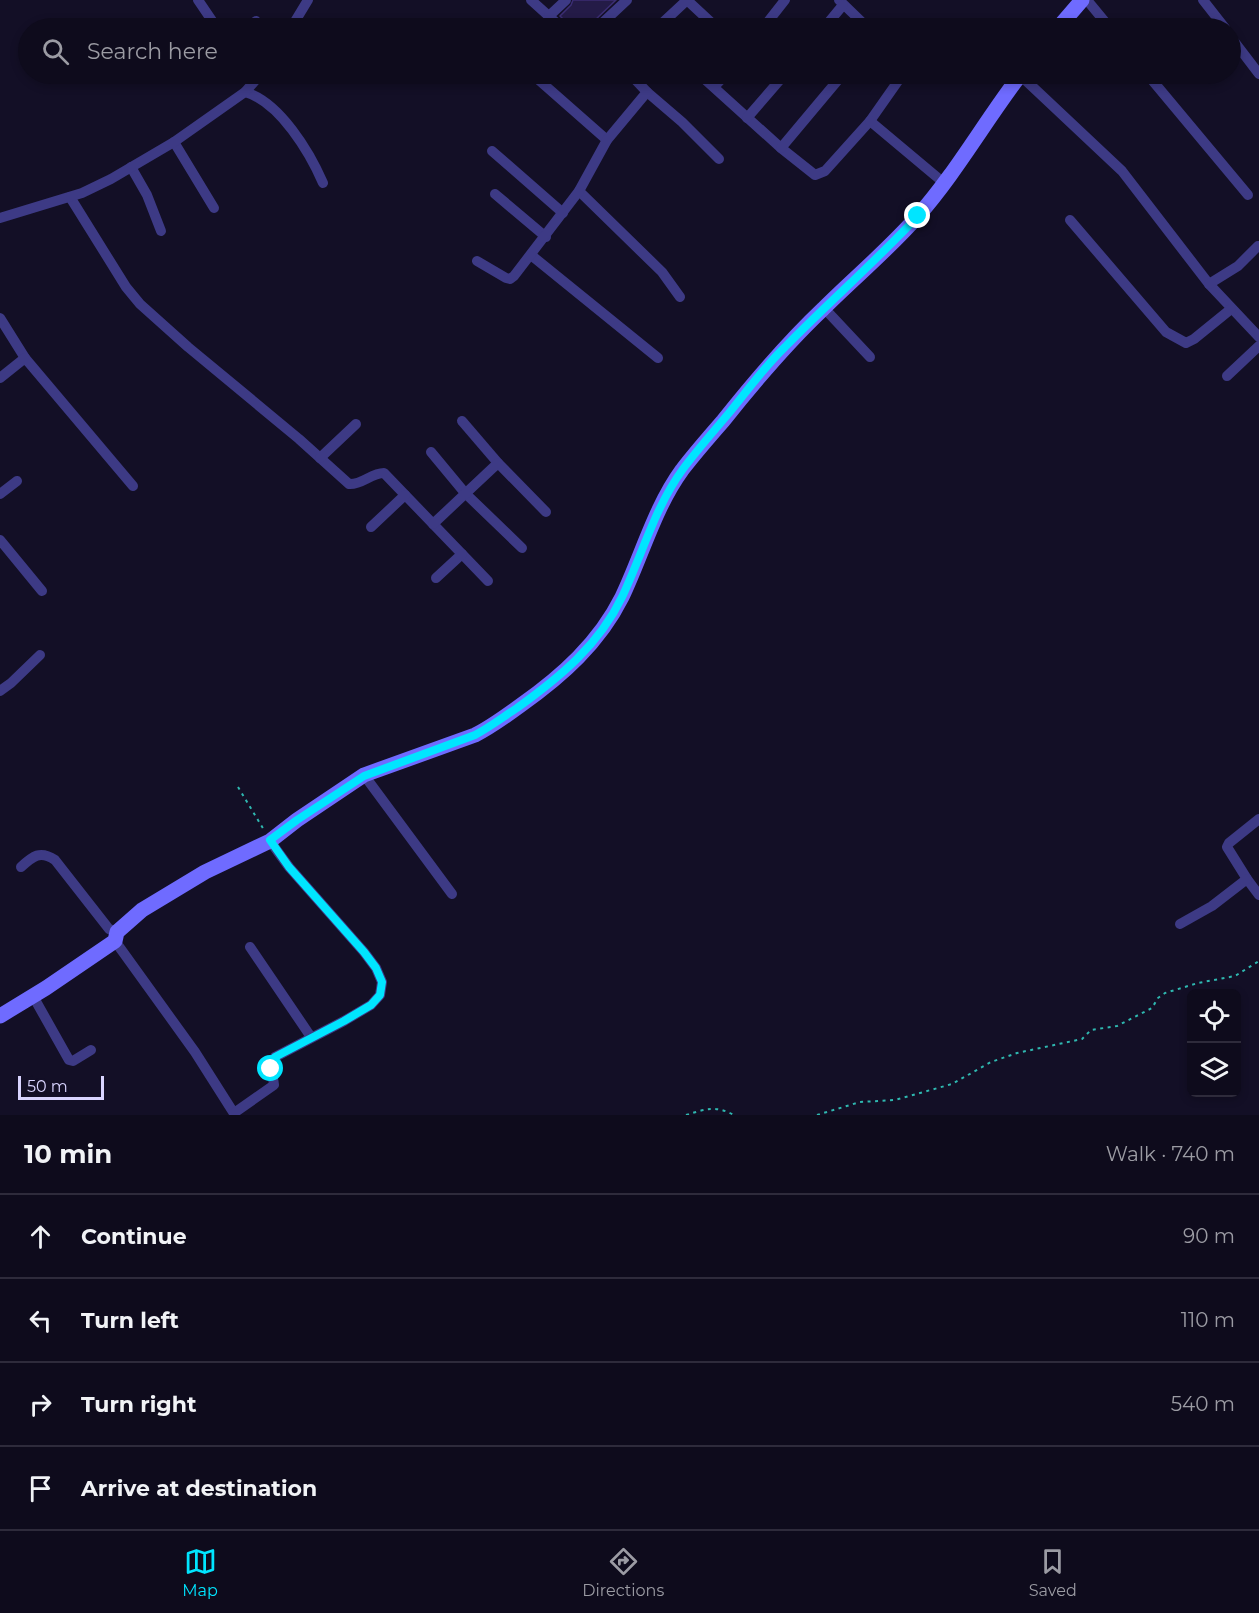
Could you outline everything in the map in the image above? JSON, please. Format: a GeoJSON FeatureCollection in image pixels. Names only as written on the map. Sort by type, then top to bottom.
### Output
{"type":"FeatureCollection","features":[{"type":"Feature","properties":{"kind":"street"},"geometry":{"type":"LineString","coordinates":[[297,18],[308,0]]}},
{"type":"Feature","properties":{"kind":"street"},"geometry":{"type":"LineString","coordinates":[[531,0],[549,16],[566,0]]}},
{"type":"Feature","properties":{"kind":"street"},"geometry":{"type":"LineString","coordinates":[[608,18],[627,0]]}},
{"type":"Feature","properties":{"kind":"street"},"geometry":{"type":"LineString","coordinates":[[668,18],[687,0],[706,18]]}},
{"type":"Feature","properties":{"kind":"street"},"geometry":{"type":"LineString","coordinates":[[771,18],[785,0]]}},
{"type":"Feature","properties":{"kind":"street"},"geometry":{"type":"LineString","coordinates":[[1067,18],[1082,0]]}},
{"type":"Feature","properties":{"kind":"street"},"geometry":{"type":"LineString","coordinates":[[1087,0],[1102,18]]}},
{"type":"Feature","properties":{"kind":"street"},"geometry":{"type":"LineString","coordinates":[[1203,0],[1217,18]]}},
{"type":"Feature","properties":{"kind":"street"},"geometry":{"type":"LineString","coordinates":[[203,2],[212,18]]}},
{"type":"Feature","properties":{"kind":"street"},"geometry":{"type":"LineString","coordinates":[[831,18],[841,3],[857,18]]}},
{"type":"Feature","properties":{"kind":"street"},"geometry":{"type":"LineString","coordinates":[[1241,50],[1259,74]]}},
{"type":"Feature","properties":{"kind":"street"},"geometry":{"type":"LineString","coordinates":[[0,218],[70,197],[111,179],[174,142],[245,92],[248,84]]}},
{"type":"Feature","properties":{"kind":"street"},"geometry":{"type":"LineString","coordinates":[[543,84],[607,140]]}},
{"type":"Feature","properties":{"kind":"street"},"geometry":{"type":"LineString","coordinates":[[639,84],[719,159]]}},
{"type":"Feature","properties":{"kind":"street"},"geometry":{"type":"LineString","coordinates":[[711,84],[781,148],[810,172],[818,174],[825,171],[870,121],[896,84]]}},
{"type":"Feature","properties":{"kind":"street"},"geometry":{"type":"LineString","coordinates":[[714,87],[717,84]]}},
{"type":"Feature","properties":{"kind":"street"},"geometry":{"type":"LineString","coordinates":[[747,118],[776,84]]}},
{"type":"Feature","properties":{"kind":"street"},"geometry":{"type":"LineString","coordinates":[[781,148],[835,84]]}},
{"type":"Feature","properties":{"kind":"street"},"geometry":{"type":"LineString","coordinates":[[0,1016],[33,996],[116,936],[142,910],[205,872],[270,840],[364,776],[475,735],[488,728],[553,681],[589,648],[608,623],[669,492],[682,470],[773,359],[882,255],[918,216],[944,183],[1013,84]]}},
{"type":"Feature","properties":{"kind":"street"},"geometry":{"type":"LineString","coordinates":[[1031,84],[1122,171],[1209,284],[1259,337]]}},
{"type":"Feature","properties":{"kind":"street"},"geometry":{"type":"LineString","coordinates":[[1155,84],[1248,195]]}},
{"type":"Feature","properties":{"kind":"street"},"geometry":{"type":"LineString","coordinates":[[245,92],[253,94],[280,116],[315,166],[323,183]]}},
{"type":"Feature","properties":{"kind":"street"},"geometry":{"type":"LineString","coordinates":[[477,261],[510,279],[546,237],[579,191],[607,140],[647,92]]}},
{"type":"Feature","properties":{"kind":"street"},"geometry":{"type":"LineString","coordinates":[[870,121],[944,183]]}},
{"type":"Feature","properties":{"kind":"street"},"geometry":{"type":"LineString","coordinates":[[174,142],[214,208]]}},
{"type":"Feature","properties":{"kind":"street"},"geometry":{"type":"LineString","coordinates":[[492,151],[563,213]]}},
{"type":"Feature","properties":{"kind":"street"},"geometry":{"type":"LineString","coordinates":[[131,167],[147,195],[161,231]]}},
{"type":"Feature","properties":{"kind":"street"},"geometry":{"type":"LineString","coordinates":[[579,191],[662,272],[680,297]]}},
{"type":"Feature","properties":{"kind":"street"},"geometry":{"type":"LineString","coordinates":[[495,194],[546,237]]}},
{"type":"Feature","properties":{"kind":"street"},"geometry":{"type":"LineString","coordinates":[[70,197],[126,287],[140,304],[350,484],[357,484],[372,475],[384,473],[488,580]]}},
{"type":"Feature","properties":{"kind":"street"},"geometry":{"type":"LineString","coordinates":[[1070,220],[1154,319],[1166,332],[1179,340],[1186,343],[1194,339],[1231,309]]}},
{"type":"Feature","properties":{"kind":"street"},"geometry":{"type":"LineString","coordinates":[[1209,284],[1238,266],[1258,246]]}},
{"type":"Feature","properties":{"kind":"street"},"geometry":{"type":"LineString","coordinates":[[531,255],[658,358]]}},
{"type":"Feature","properties":{"kind":"street"},"geometry":{"type":"LineString","coordinates":[[824,308],[870,357]]}},
{"type":"Feature","properties":{"kind":"street"},"geometry":{"type":"LineString","coordinates":[[0,318],[25,358],[134,486]]}},
{"type":"Feature","properties":{"kind":"street"},"geometry":{"type":"LineString","coordinates":[[1227,376],[1259,346]]}},
{"type":"Feature","properties":{"kind":"street"},"geometry":{"type":"LineString","coordinates":[[0,378],[25,358]]}},
{"type":"Feature","properties":{"kind":"street"},"geometry":{"type":"LineString","coordinates":[[462,421],[498,463],[546,512]]}},
{"type":"Feature","properties":{"kind":"street"},"geometry":{"type":"LineString","coordinates":[[320,458],[356,424]]}},
{"type":"Feature","properties":{"kind":"street"},"geometry":{"type":"LineString","coordinates":[[431,452],[465,493],[522,549]]}},
{"type":"Feature","properties":{"kind":"street"},"geometry":{"type":"LineString","coordinates":[[433,524],[498,463]]}},
{"type":"Feature","properties":{"kind":"street"},"geometry":{"type":"LineString","coordinates":[[0,494],[17,481]]}},
{"type":"Feature","properties":{"kind":"street"},"geometry":{"type":"LineString","coordinates":[[371,527],[405,495]]}},
{"type":"Feature","properties":{"kind":"street"},"geometry":{"type":"LineString","coordinates":[[0,540],[42,591]]}},
{"type":"Feature","properties":{"kind":"street"},"geometry":{"type":"LineString","coordinates":[[436,578],[462,554]]}},
{"type":"Feature","properties":{"kind":"street"},"geometry":{"type":"LineString","coordinates":[[0,691],[40,655]]}},
{"type":"Feature","properties":{"kind":"street"},"geometry":{"type":"LineString","coordinates":[[364,776],[452,894]]}},
{"type":"Feature","properties":{"kind":"street"},"geometry":{"type":"LineString","coordinates":[[1259,819],[1227,846],[1246,879],[1259,895]]}},
{"type":"Feature","properties":{"kind":"street"},"geometry":{"type":"LineString","coordinates":[[21,867],[35,855],[40,854],[55,860],[116,936],[235,1114],[274,1085],[272,1059],[371,1005],[380,995],[382,982],[376,968],[364,952],[289,867],[270,840]]}},
{"type":"Feature","properties":{"kind":"street"},"geometry":{"type":"LineString","coordinates":[[1180,924],[1212,906],[1246,879]]}},
{"type":"Feature","properties":{"kind":"street"},"geometry":{"type":"LineString","coordinates":[[250,947],[311,1037]]}},
{"type":"Feature","properties":{"kind":"street"},"geometry":{"type":"LineString","coordinates":[[33,996],[69,1060],[73,1061],[91,1050]]}},
{"type":"Feature","properties":{"kind":"path"},"geometry":{"type":"LineString","coordinates":[[238,788],[270,840]]}},
{"type":"Feature","properties":{"kind":"path"},"geometry":{"type":"LineString","coordinates":[[817,1115],[860,1102],[895,1100],[952,1084],[991,1062],[1017,1053],[1082,1039],[1091,1030],[1117,1026],[1152,1008],[1158,998],[1165,993],[1198,983],[1235,976],[1259,961]]}},
{"type":"Feature","properties":{"kind":"path"},"geometry":{"type":"LineString","coordinates":[[686,1115],[704,1109],[721,1108],[734,1115]]}},
{"type":"Feature","properties":{"kind":"building"},"geometry":{"type":"Polygon","coordinates":[[[573,0],[616,0],[597,18],[562,18],[560,16],[573,0]]]}},
{"type":"Feature","properties":{"kind":"route"},"geometry":{"type":"LineString","coordinates":[[271,1069],[271,1061],[275,1057],[371,1005],[380,995],[382,982],[376,968],[364,952],[289,867],[270,840],[364,776],[475,735],[488,728],[536,695],[589,648],[608,623],[622,597],[669,492],[682,470],[773,359],[882,255],[918,216]]}}]}
